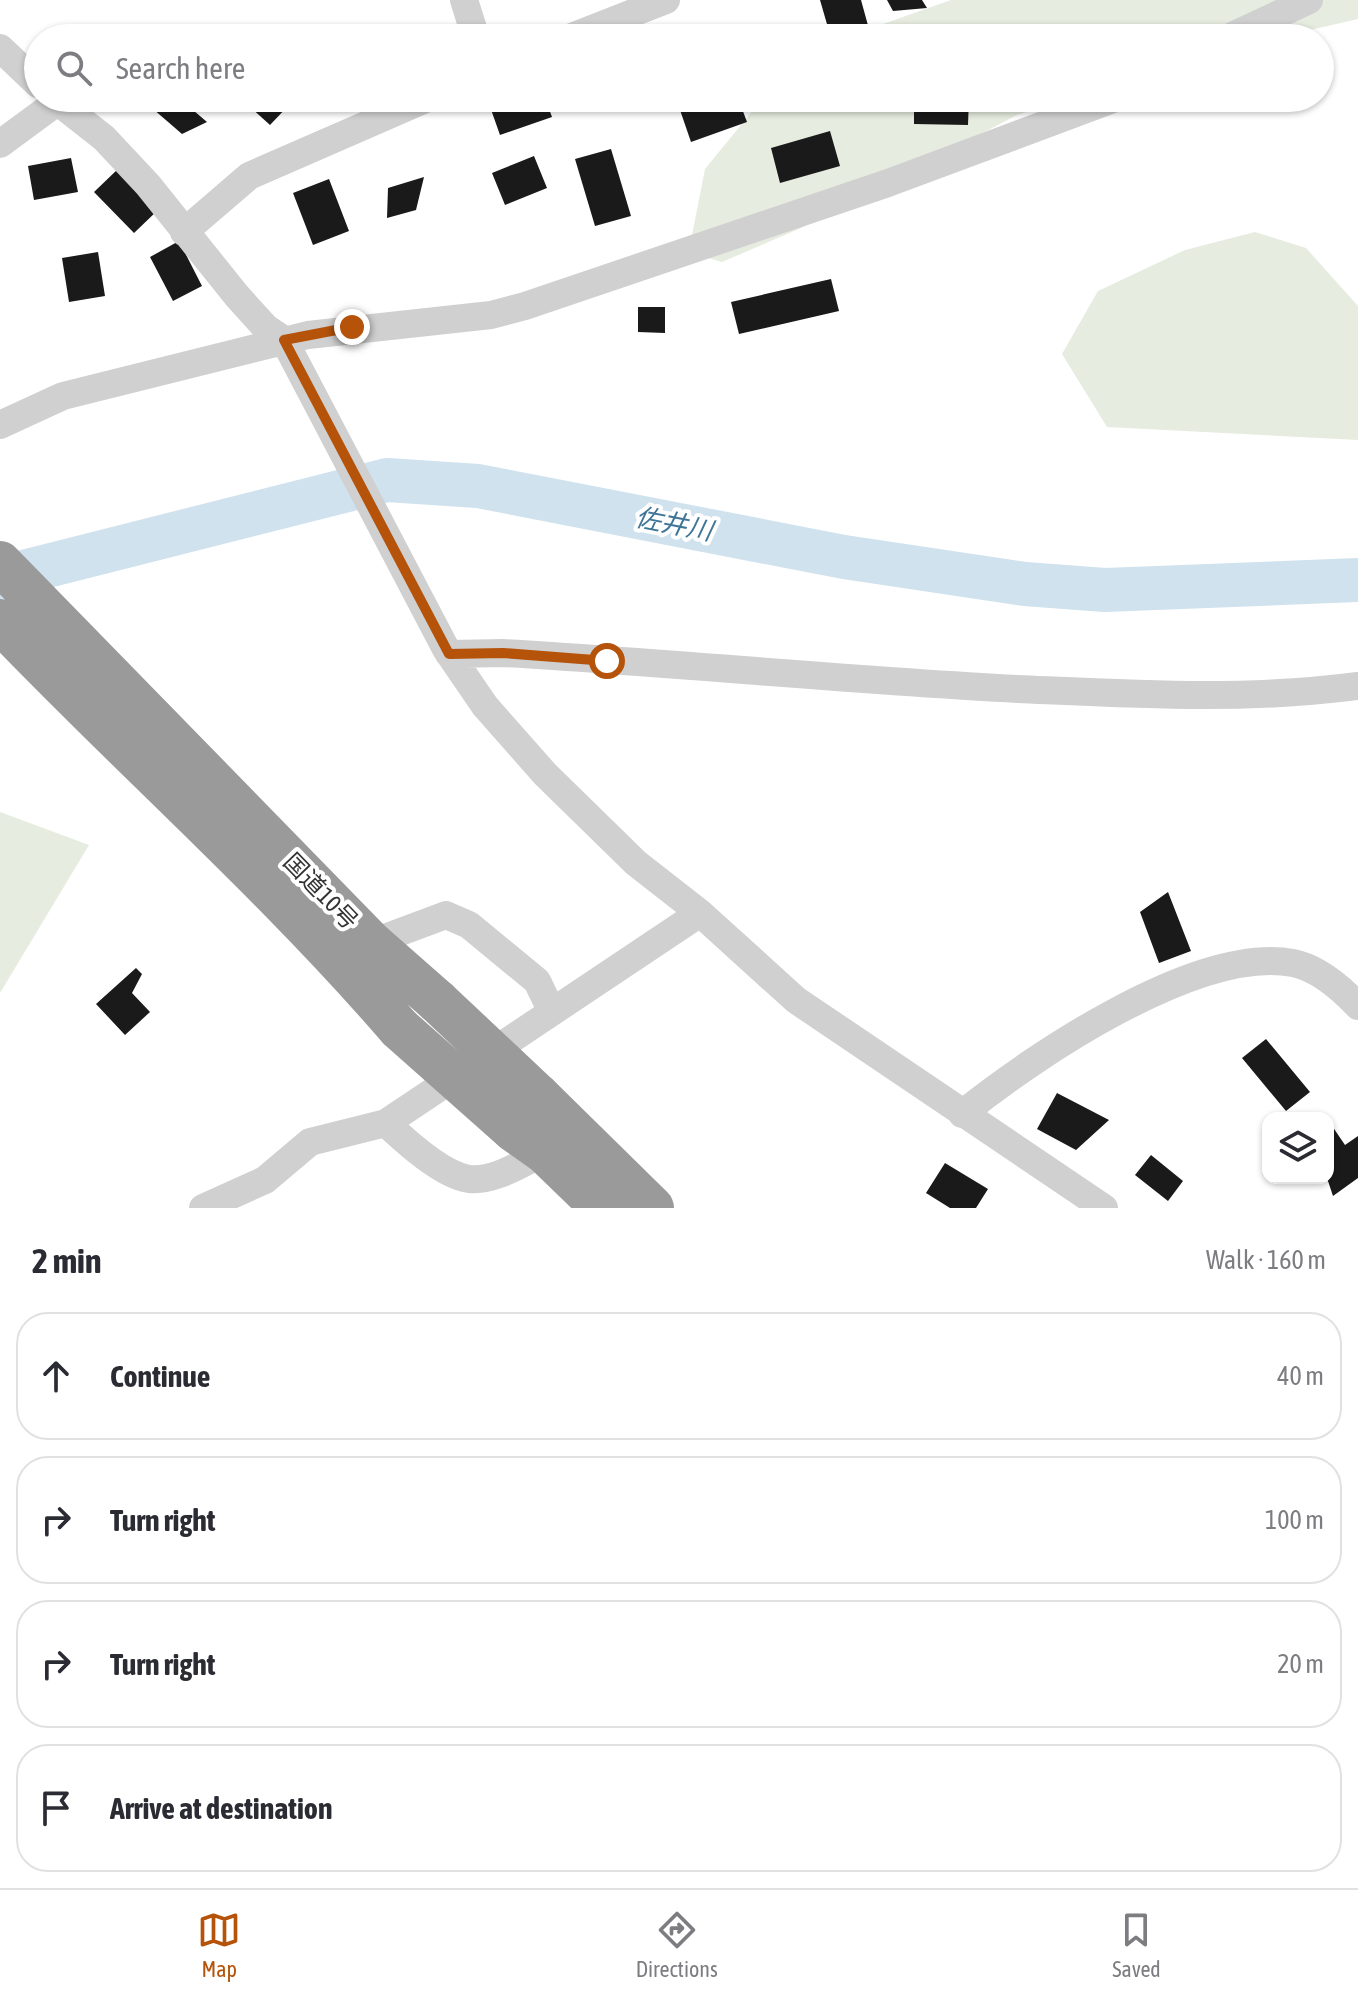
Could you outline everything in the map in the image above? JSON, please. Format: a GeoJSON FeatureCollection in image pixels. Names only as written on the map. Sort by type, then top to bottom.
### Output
{"type":"FeatureCollection","features":[{"type":"Feature","properties":{"kind":"highway","name":"国道10号"},"geometry":{"type":"LineString","coordinates":[[0,563],[96,691],[399,1028],[652,1208]]}},
{"type":"Feature","properties":{"kind":"highway","name":"国道10号"},"geometry":{"type":"LineString","coordinates":[[0,621],[96,691],[437,1001],[533,1126],[603,1208]]}},
{"type":"Feature","properties":{"kind":"street"},"geometry":{"type":"LineString","coordinates":[[464,0],[472,24]]}},
{"type":"Feature","properties":{"kind":"street"},"geometry":{"type":"LineString","coordinates":[[605,24],[666,0]]}},
{"type":"Feature","properties":{"kind":"street"},"geometry":{"type":"LineString","coordinates":[[1258,24],[1309,0]]}},
{"type":"Feature","properties":{"kind":"street"},"geometry":{"type":"LineString","coordinates":[[0,48],[24,71]]}},
{"type":"Feature","properties":{"kind":"street"},"geometry":{"type":"LineString","coordinates":[[0,144],[32,112]]}},
{"type":"Feature","properties":{"kind":"street"},"geometry":{"type":"LineString","coordinates":[[71,112],[104,138],[148,185],[266,328],[284,340],[449,654],[485,706],[545,774],[636,863],[700,913],[796,1000],[1104,1208]]}},
{"type":"Feature","properties":{"kind":"street"},"geometry":{"type":"LineString","coordinates":[[184,232],[249,176],[396,112]]}},
{"type":"Feature","properties":{"kind":"street"},"geometry":{"type":"LineString","coordinates":[[0,425],[63,396],[284,340],[352,327],[491,315],[525,306],[888,183],[1082,112]]}},
{"type":"Feature","properties":{"kind":"street"},"geometry":{"type":"LineString","coordinates":[[449,654],[534,655],[853,680],[1154,695],[1258,694],[1358,686]]}},
{"type":"Feature","properties":{"kind":"street"},"geometry":{"type":"LineString","coordinates":[[203,1208],[265,1180],[310,1142],[386,1123],[700,913]]}},
{"type":"Feature","properties":{"kind":"street"},"geometry":{"type":"LineString","coordinates":[[371,943],[446,915],[469,925],[537,981],[552,1012]]}},
{"type":"Feature","properties":{"kind":"street"},"geometry":{"type":"LineString","coordinates":[[962,1114],[1042,1056],[1113,1013],[1210,971],[1253,962],[1297,964],[1318,973],[1358,1006]]}},
{"type":"Feature","properties":{"kind":"street"},"geometry":{"type":"LineString","coordinates":[[386,1123],[410,1145],[469,1179],[503,1173],[533,1126]]}},
{"type":"Feature","properties":{"kind":"shaded area"},"geometry":{"type":"Polygon","coordinates":[[[951,0],[1358,0],[1358,19],[1334,24],[883,24],[951,0]]]}},
{"type":"Feature","properties":{"kind":"shaded area"},"geometry":{"type":"Polygon","coordinates":[[[752,112],[1026,112],[801,228],[722,262],[699,255],[692,235],[705,169],[752,112]]]}},
{"type":"Feature","properties":{"kind":"shaded area"},"geometry":{"type":"Polygon","coordinates":[[[1255,232],[1306,248],[1358,306],[1358,440],[1107,427],[1062,354],[1098,291],[1185,250],[1255,232]]]}},
{"type":"Feature","properties":{"kind":"shaded area"},"geometry":{"type":"Polygon","coordinates":[[[0,812],[89,845],[0,993],[0,812]]]}},
{"type":"Feature","properties":{"kind":"building"},"geometry":{"type":"Polygon","coordinates":[[[820,0],[861,0],[868,24],[827,24],[820,0]]]}},
{"type":"Feature","properties":{"kind":"building"},"geometry":{"type":"Polygon","coordinates":[[[887,0],[922,0],[927,8],[893,11],[887,0]]]}},
{"type":"Feature","properties":{"kind":"building"},"geometry":{"type":"Polygon","coordinates":[[[157,112],[195,112],[207,122],[182,134],[157,112]]]}},
{"type":"Feature","properties":{"kind":"building"},"geometry":{"type":"Polygon","coordinates":[[[256,112],[282,112],[270,125],[256,112]]]}},
{"type":"Feature","properties":{"kind":"building"},"geometry":{"type":"Polygon","coordinates":[[[492,112],[550,112],[552,117],[500,135],[492,112]]]}},
{"type":"Feature","properties":{"kind":"building"},"geometry":{"type":"Polygon","coordinates":[[[681,112],[743,112],[747,122],[691,142],[681,112]]]}},
{"type":"Feature","properties":{"kind":"building"},"geometry":{"type":"Polygon","coordinates":[[[914,112],[968,112],[968,125],[914,124],[914,112]]]}},
{"type":"Feature","properties":{"kind":"building"},"geometry":{"type":"Polygon","coordinates":[[[830,131],[840,166],[780,183],[771,148],[830,131]]]}},
{"type":"Feature","properties":{"kind":"building"},"geometry":{"type":"Polygon","coordinates":[[[611,149],[631,216],[595,226],[575,159],[611,149]]]}},
{"type":"Feature","properties":{"kind":"building"},"geometry":{"type":"Polygon","coordinates":[[[534,156],[547,188],[505,205],[492,173],[534,156]]]}},
{"type":"Feature","properties":{"kind":"building"},"geometry":{"type":"Polygon","coordinates":[[[71,158],[78,192],[34,200],[28,166],[71,158]]]}},
{"type":"Feature","properties":{"kind":"building"},"geometry":{"type":"Polygon","coordinates":[[[119,168],[159,209],[134,233],[94,192],[119,168]]]}},
{"type":"Feature","properties":{"kind":"building"},"geometry":{"type":"Polygon","coordinates":[[[424,177],[416,210],[387,218],[388,188],[424,177]]]}},
{"type":"Feature","properties":{"kind":"building"},"geometry":{"type":"Polygon","coordinates":[[[329,179],[349,231],[313,245],[293,193],[329,179]]]}},
{"type":"Feature","properties":{"kind":"building"},"geometry":{"type":"Polygon","coordinates":[[[179,241],[202,286],[173,301],[150,257],[179,241]]]}},
{"type":"Feature","properties":{"kind":"building"},"geometry":{"type":"Polygon","coordinates":[[[98,252],[105,296],[69,302],[62,258],[98,252]]]}},
{"type":"Feature","properties":{"kind":"building"},"geometry":{"type":"Polygon","coordinates":[[[831,279],[839,311],[739,334],[731,302],[831,279]]]}},
{"type":"Feature","properties":{"kind":"building"},"geometry":{"type":"Polygon","coordinates":[[[638,307],[665,307],[665,333],[638,332],[638,307]]]}},
{"type":"Feature","properties":{"kind":"building"},"geometry":{"type":"Polygon","coordinates":[[[1168,892],[1191,951],[1159,963],[1140,912],[1168,892]]]}},
{"type":"Feature","properties":{"kind":"building"},"geometry":{"type":"Polygon","coordinates":[[[136,968],[142,974],[132,993],[150,1012],[125,1035],[96,1004],[136,968]]]}},
{"type":"Feature","properties":{"kind":"building"},"geometry":{"type":"Polygon","coordinates":[[[1266,1039],[1310,1092],[1286,1111],[1242,1058],[1266,1039]]]}},
{"type":"Feature","properties":{"kind":"building"},"geometry":{"type":"Polygon","coordinates":[[[1057,1093],[1109,1120],[1076,1150],[1037,1129],[1057,1093]]]}},
{"type":"Feature","properties":{"kind":"building"},"geometry":{"type":"Polygon","coordinates":[[[1334,1129],[1345,1145],[1358,1136],[1358,1178],[1333,1196],[1329,1184],[1334,1184],[1334,1129]]]}},
{"type":"Feature","properties":{"kind":"building"},"geometry":{"type":"Polygon","coordinates":[[[1151,1155],[1183,1181],[1168,1201],[1135,1175],[1151,1155]]]}},
{"type":"Feature","properties":{"kind":"building"},"geometry":{"type":"Polygon","coordinates":[[[945,1163],[988,1189],[976,1208],[950,1208],[926,1193],[945,1163]]]}},
{"type":"Feature","properties":{"kind":"waterway","name":"佐井川"},"geometry":{"type":"LineString","coordinates":[[0,578],[387,480],[478,486],[844,557],[1025,584],[1105,590],[1358,580]]}},
{"type":"Feature","properties":{"kind":"route"},"geometry":{"type":"LineString","coordinates":[[352,327],[284,340],[449,654],[503,653],[607,661]]}}]}
